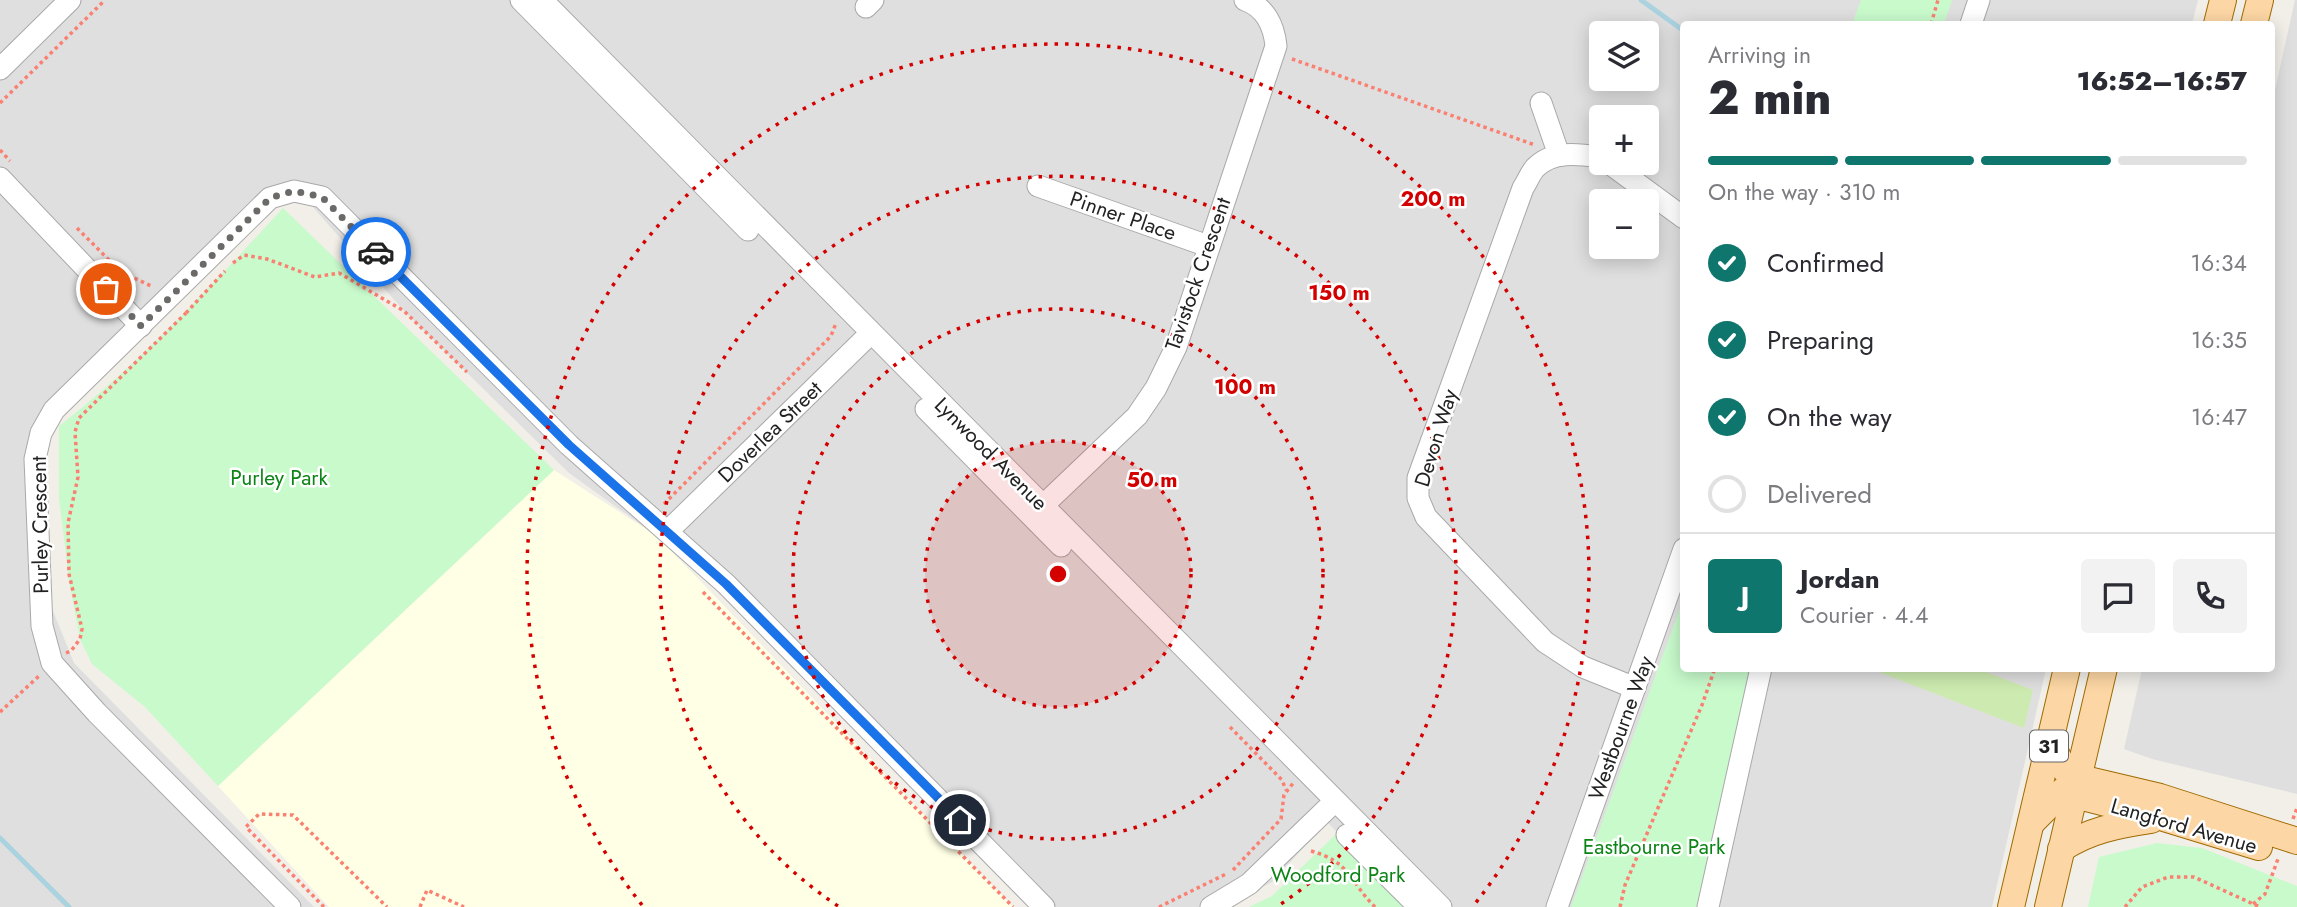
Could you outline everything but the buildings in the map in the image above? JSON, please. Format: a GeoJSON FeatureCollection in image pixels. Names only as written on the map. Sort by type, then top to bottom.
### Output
{"type":"FeatureCollection","features":[{"type":"Feature","properties":{"kind":"main road"},"geometry":{"type":"LineString","coordinates":[[2218,21],[2223,0]]}},
{"type":"Feature","properties":{"kind":"main road","name":"31"},"geometry":{"type":"LineString","coordinates":[[2011,907],[2066,672]]}},
{"type":"Feature","properties":{"kind":"main road","name":"31"},"geometry":{"type":"LineString","coordinates":[[2048,907],[2103,672]]}},
{"type":"Feature","properties":{"kind":"main road","name":"Langford Avenue"},"geometry":{"type":"LineString","coordinates":[[2050,742],[2062,765],[2086,798],[2297,858]]}},
{"type":"Feature","properties":{"kind":"main road","name":"Langford Avenue"},"geometry":{"type":"LineString","coordinates":[[2076,786],[2088,780],[2106,783],[2160,797],[2297,841]]}},
{"type":"Feature","properties":{"kind":"main road"},"geometry":{"type":"LineString","coordinates":[[2031,823],[2063,791],[2076,786]]}},
{"type":"Feature","properties":{"kind":"main road"},"geometry":{"type":"LineString","coordinates":[[2061,849],[2084,835],[2113,826],[2164,818]]}},
{"type":"Feature","properties":{"kind":"street"},"geometry":{"type":"LineString","coordinates":[[0,69],[70,0]]}},
{"type":"Feature","properties":{"kind":"street","name":"Lynwood Avenue"},"geometry":{"type":"LineString","coordinates":[[521,0],[838,320],[866,338]]}},
{"type":"Feature","properties":{"kind":"street","name":"Lynwood Avenue"},"geometry":{"type":"LineString","coordinates":[[542,0],[866,338],[1329,806],[1419,907]]}},
{"type":"Feature","properties":{"kind":"street","name":"Tavistock Crescent"},"geometry":{"type":"LineString","coordinates":[[1037,511],[1137,416],[1156,388],[1175,347],[1276,46],[1275,32],[1267,17],[1245,0]]}},
{"type":"Feature","properties":{"kind":"street"},"geometry":{"type":"LineString","coordinates":[[1972,21],[1979,0]]}},
{"type":"Feature","properties":{"kind":"street"},"geometry":{"type":"LineString","coordinates":[[1541,103],[1553,157],[1589,156]]}},
{"type":"Feature","properties":{"kind":"street","name":"Devon Way"},"geometry":{"type":"LineString","coordinates":[[1553,157],[1535,169],[1523,188],[1418,478],[1418,498],[1426,517],[1545,642],[1583,667],[1635,688]]}},
{"type":"Feature","properties":{"kind":"street"},"geometry":{"type":"LineString","coordinates":[[1625,175],[1680,215]]}},
{"type":"Feature","properties":{"kind":"street"},"geometry":{"type":"LineString","coordinates":[[0,178],[141,326]]}},
{"type":"Feature","properties":{"kind":"street","name":"Pinner Place"},"geometry":{"type":"LineString","coordinates":[[1038,186],[1208,246]]}},
{"type":"Feature","properties":{"kind":"street","name":"Purley Crescent"},"geometry":{"type":"LineString","coordinates":[[290,907],[97,713],[52,663],[42,626],[35,459],[41,433],[54,410],[270,198],[294,191],[322,197],[569,445],[726,584],[1044,907]]}},
{"type":"Feature","properties":{"kind":"street","name":"Doverlea Street"},"geometry":{"type":"LineString","coordinates":[[668,531],[866,338]]}},
{"type":"Feature","properties":{"kind":"street","name":"Westbourne Way"},"geometry":{"type":"LineString","coordinates":[[1557,907],[1680,560]]}},
{"type":"Feature","properties":{"kind":"street"},"geometry":{"type":"LineString","coordinates":[[1707,907],[1760,672]]}},
{"type":"Feature","properties":{"kind":"street"},"geometry":{"type":"LineString","coordinates":[[1211,907],[1249,884],[1329,806]]}},
{"type":"Feature","properties":{"kind":"street","name":"Lynwood Avenue"},"geometry":{"type":"LineString","coordinates":[[1329,806],[1441,907]]}},
{"type":"Feature","properties":{"kind":"path"},"geometry":{"type":"LineString","coordinates":[[0,103],[105,0]]}},
{"type":"Feature","properties":{"kind":"path"},"geometry":{"type":"LineString","coordinates":[[1932,21],[1938,0]]}},
{"type":"Feature","properties":{"kind":"path"},"geometry":{"type":"LineString","coordinates":[[1273,53],[1535,145],[1553,157]]}},
{"type":"Feature","properties":{"kind":"path"},"geometry":{"type":"LineString","coordinates":[[186,313],[229,266],[244,255],[267,259],[314,277],[339,273],[404,311],[472,378]]}},
{"type":"Feature","properties":{"kind":"path"},"geometry":{"type":"LineString","coordinates":[[651,518],[831,335],[838,320]]}},
{"type":"Feature","properties":{"kind":"path"},"geometry":{"type":"LineString","coordinates":[[698,586],[1013,907]]}},
{"type":"Feature","properties":{"kind":"path"},"geometry":{"type":"LineString","coordinates":[[0,712],[52,663]]}},
{"type":"Feature","properties":{"kind":"path"},"geometry":{"type":"LineString","coordinates":[[1620,907],[1625,885],[1714,672]]}},
{"type":"Feature","properties":{"kind":"path"},"geometry":{"type":"LineString","coordinates":[[1230,726],[1282,780],[1286,790]]}},
{"type":"Feature","properties":{"kind":"path"},"geometry":{"type":"LineString","coordinates":[[324,907],[246,827],[259,814],[293,815],[387,907]]}},
{"type":"Feature","properties":{"kind":"path"},"geometry":{"type":"LineString","coordinates":[[1159,907],[1232,871],[1281,820],[1306,849],[1336,860],[1375,907]]}},
{"type":"Feature","properties":{"kind":"path"},"geometry":{"type":"LineString","coordinates":[[2124,907],[2142,887],[2168,877],[2194,877],[2260,907]]}},
{"type":"Feature","properties":{"kind":"path"},"geometry":{"type":"LineString","coordinates":[[421,907],[426,890],[464,907]]}},
{"type":"Feature","properties":{"kind":"shaded area"},"geometry":{"type":"Polygon","coordinates":[[[0,0],[2198,0],[2193,21],[1680,21],[1680,672],[2045,672],[1992,907],[1409,907],[1327,822],[1272,882],[1225,907],[1028,907],[689,559],[569,473],[404,311],[305,198],[272,204],[74,401],[45,437],[51,606],[74,663],[314,907],[0,907],[0,0]]]}},
{"type":"Feature","properties":{"kind":"shaded area"},"geometry":{"type":"Polygon","coordinates":[[[2297,0],[2297,794],[2152,759],[2124,749],[2141,672],[2275,672],[2275,90],[2297,0]]]}},
{"type":"Feature","properties":{"kind":"shaded area"},"geometry":{"type":"Polygon","coordinates":[[[554,470],[657,536],[1013,907],[329,907],[218,786],[554,470]]]}},
{"type":"Feature","properties":{"kind":"green space"},"geometry":{"type":"Polygon","coordinates":[[[1861,0],[1952,0],[1945,21],[1853,21],[1861,0]]]}},
{"type":"Feature","properties":{"kind":"green space","name":"Purley Park"},"geometry":{"type":"Polygon","coordinates":[[[283,208],[554,470],[218,786],[145,707],[92,664],[80,639],[70,587],[59,499],[59,426],[148,349],[283,208]]]}},
{"type":"Feature","properties":{"kind":"green space","name":"Eastbourne Park"},"geometry":{"type":"Polygon","coordinates":[[[1680,608],[1680,672],[1751,672],[1700,907],[1571,907],[1680,608]]]}},
{"type":"Feature","properties":{"kind":"green space"},"geometry":{"type":"Polygon","coordinates":[[[1879,672],[1986,672],[2033,690],[2024,728],[1879,672]]]}},
{"type":"Feature","properties":{"kind":"green space","name":"Woodford Park"},"geometry":{"type":"Polygon","coordinates":[[[1337,833],[1416,907],[1249,907],[1272,896],[1337,833]]]}},
{"type":"Feature","properties":{"kind":"green space"},"geometry":{"type":"Polygon","coordinates":[[[2157,843],[2202,848],[2297,886],[2297,907],[2088,907],[2099,857],[2157,843]]]}},
{"type":"Feature","properties":{"kind":"waterway"},"geometry":{"type":"LineString","coordinates":[[1641,0],[1680,28]]}},
{"type":"Feature","properties":{"kind":"waterway"},"geometry":{"type":"LineString","coordinates":[[0,838],[69,907]]}},
{"type":"Feature","properties":{"kind":"way so far"},"geometry":{"type":"LineString","coordinates":[[106,289],[141,326],[270,198],[294,191],[322,197],[376,252]]}},
{"type":"Feature","properties":{"kind":"route"},"geometry":{"type":"LineString","coordinates":[[376,252],[569,445],[726,584],[960,820]]}}]}
